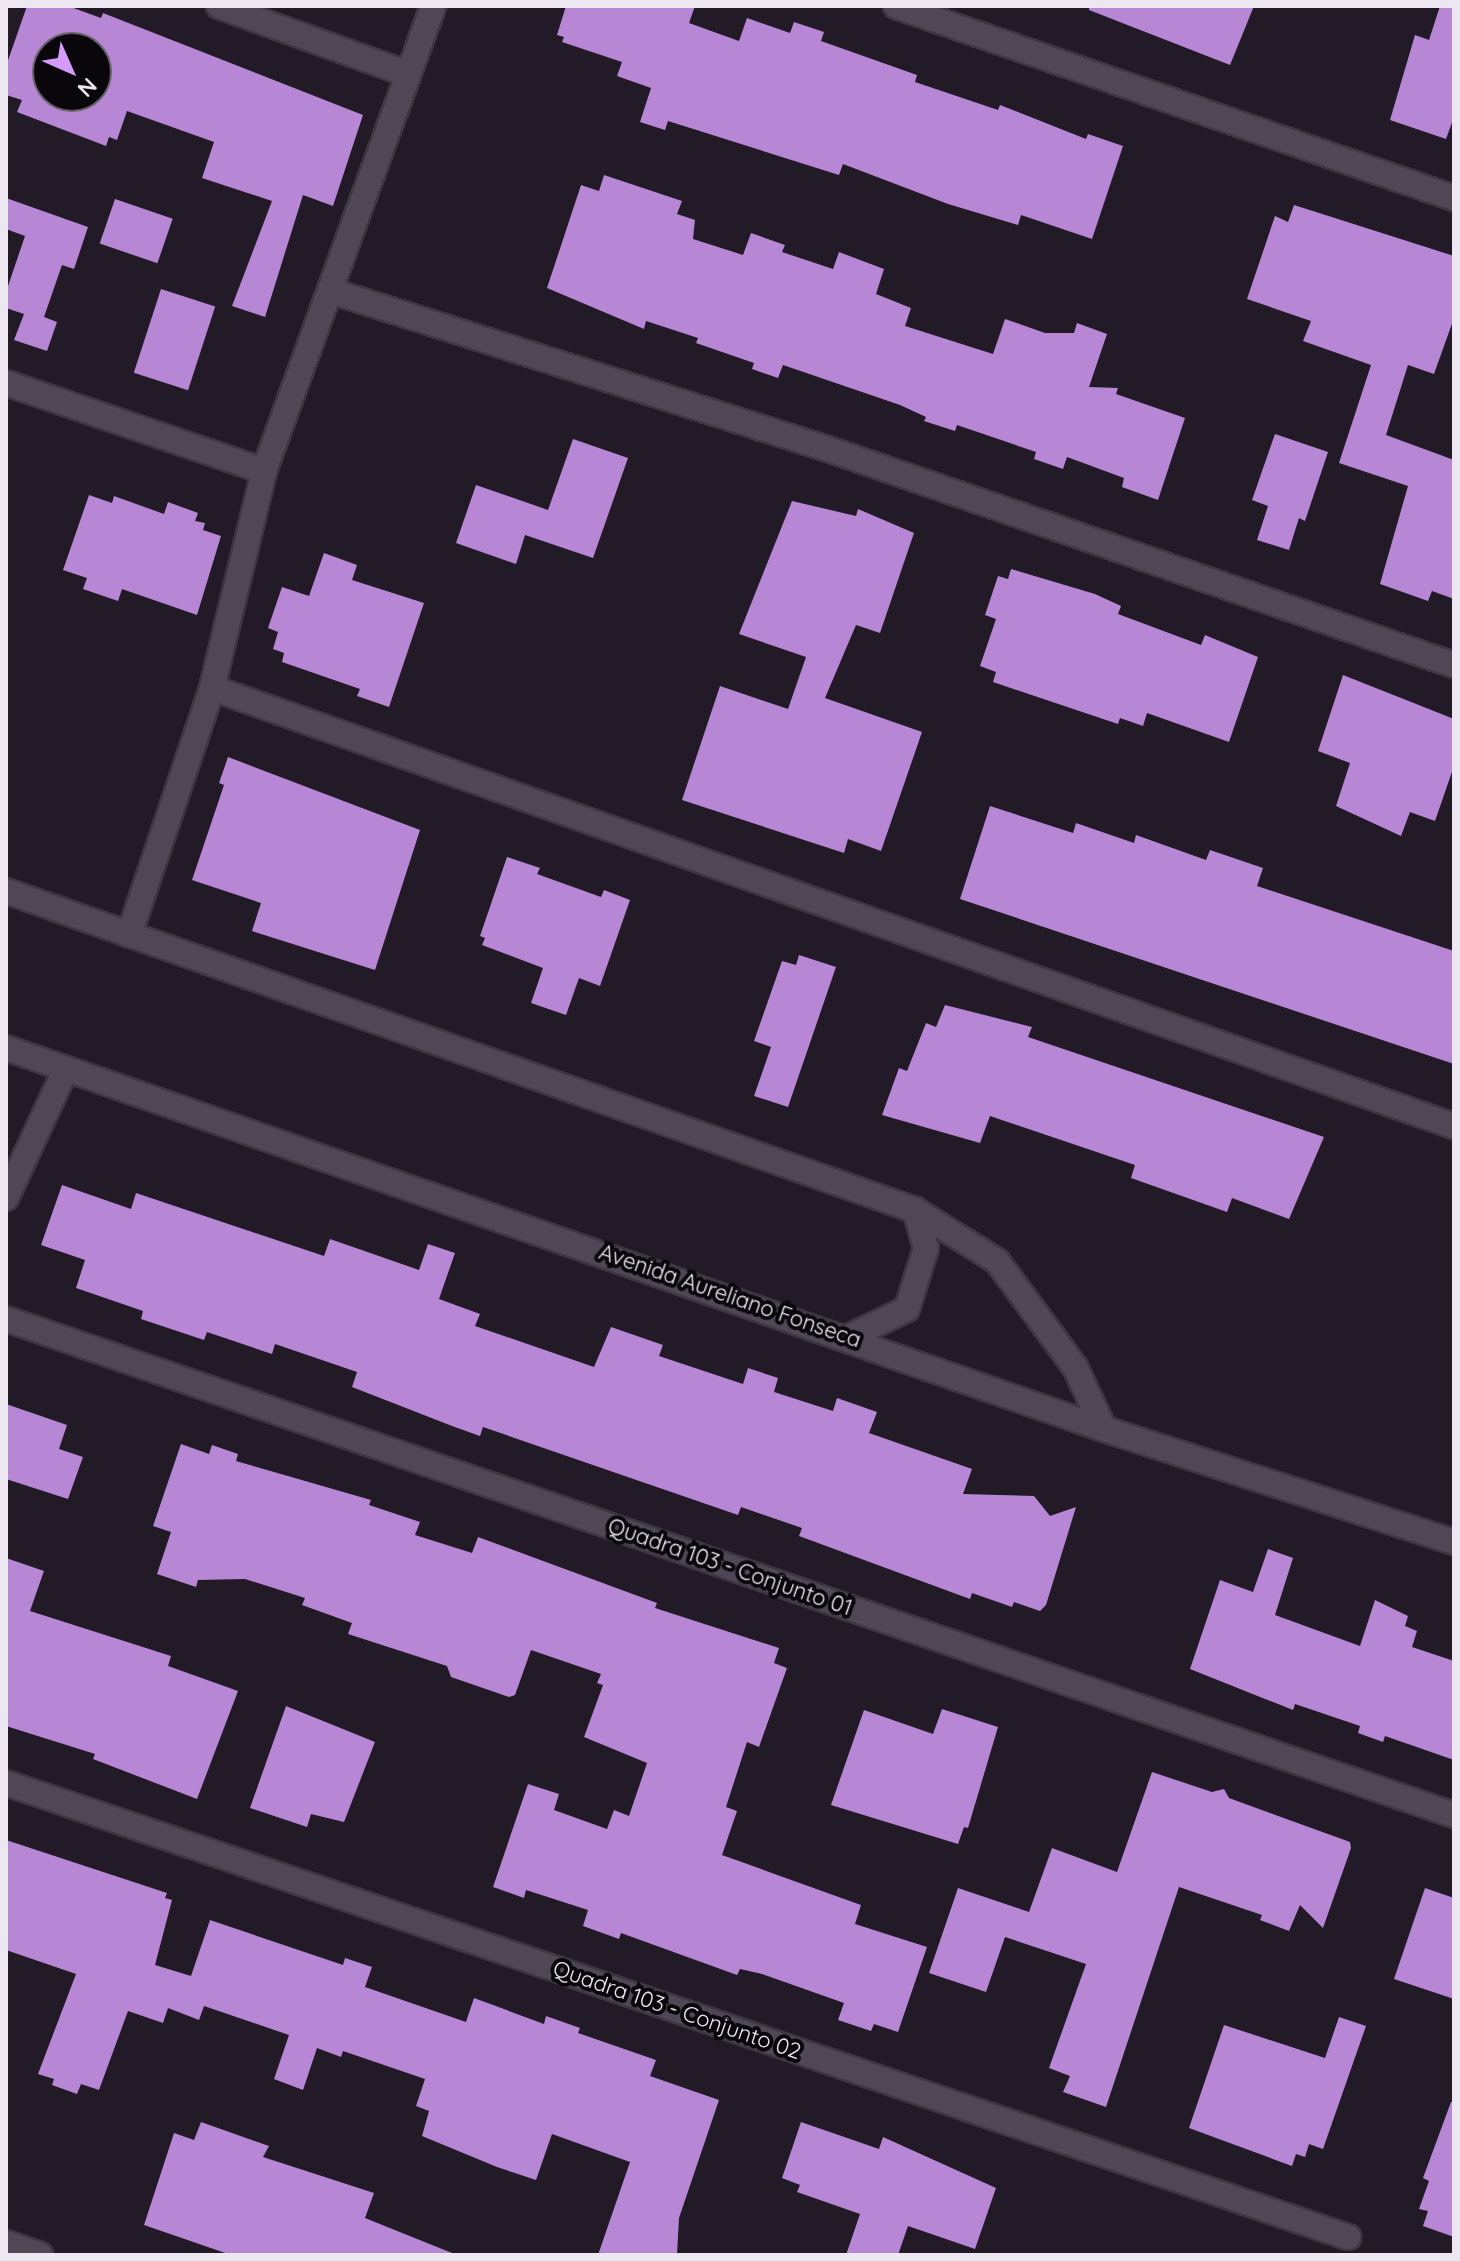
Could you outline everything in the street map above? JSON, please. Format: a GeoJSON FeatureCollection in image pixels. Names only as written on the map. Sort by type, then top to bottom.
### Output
{"type":"FeatureCollection","features":[{"type":"Feature","properties":{"kind":"street"},"geometry":{"type":"LineString","coordinates":[[219,6],[408,74]]}},
{"type":"Feature","properties":{"kind":"street"},"geometry":{"type":"LineString","coordinates":[[129,935],[212,688],[264,471],[433,6]]}},
{"type":"Feature","properties":{"kind":"street"},"geometry":{"type":"LineString","coordinates":[[896,6],[1454,198]]}},
{"type":"Feature","properties":{"kind":"street"},"geometry":{"type":"LineString","coordinates":[[331,291],[828,449],[1454,665]]}},
{"type":"Feature","properties":{"kind":"street"},"geometry":{"type":"LineString","coordinates":[[6,383],[264,471]]}},
{"type":"Feature","properties":{"kind":"street"},"geometry":{"type":"LineString","coordinates":[[212,688],[1454,1126]]}},
{"type":"Feature","properties":{"kind":"street"},"geometry":{"type":"LineString","coordinates":[[6,891],[915,1210],[997,1261],[1075,1367],[1104,1429]]}},
{"type":"Feature","properties":{"kind":"street","name":"Avenida Aureliano Fonseca"},"geometry":{"type":"LineString","coordinates":[[6,1048],[849,1337],[1104,1429],[1454,1542]]}},
{"type":"Feature","properties":{"kind":"street"},"geometry":{"type":"LineString","coordinates":[[6,1198],[66,1069]]}},
{"type":"Feature","properties":{"kind":"street"},"geometry":{"type":"LineString","coordinates":[[849,1337],[907,1309],[926,1248],[915,1210]]}},
{"type":"Feature","properties":{"kind":"street","name":"Quadra 103 - Conjunto 01"},"geometry":{"type":"LineString","coordinates":[[6,1319],[1454,1815]]}},
{"type":"Feature","properties":{"kind":"street","name":"Quadra 103 - Conjunto 02"},"geometry":{"type":"LineString","coordinates":[[6,1783],[1348,2237]]}},
{"type":"Feature","properties":{"kind":"street"},"geometry":{"type":"LineString","coordinates":[[6,2243],[40,2255]]}},
{"type":"Feature","properties":{"kind":"building"},"geometry":{"type":"Polygon","coordinates":[[[27,6],[68,6],[101,18],[103,13],[363,115],[333,206],[303,195],[265,317],[232,306],[272,201],[202,178],[214,142],[127,111],[117,140],[109,137],[106,146],[17,112],[22,100],[6,95],[6,66],[27,6]]]}},
{"type":"Feature","properties":{"kind":"building"},"geometry":{"type":"Polygon","coordinates":[[[566,6],[695,6],[689,23],[739,41],[747,18],[790,33],[794,22],[824,32],[821,41],[917,75],[915,82],[998,110],[1000,105],[1086,139],[1088,134],[1123,146],[1092,239],[1021,215],[1018,225],[948,204],[843,164],[839,175],[668,121],[665,130],[640,122],[651,88],[617,76],[622,62],[562,42],[564,37],[557,35],[566,6]]]}},
{"type":"Feature","properties":{"kind":"building"},"geometry":{"type":"Polygon","coordinates":[[[1089,6],[1254,6],[1230,65],[1089,10],[1089,6]]]}},
{"type":"Feature","properties":{"kind":"building"},"geometry":{"type":"Polygon","coordinates":[[[1440,6],[1454,6],[1454,117],[1446,139],[1390,120],[1415,35],[1429,40],[1440,6]]]}},
{"type":"Feature","properties":{"kind":"building"},"geometry":{"type":"Polygon","coordinates":[[[604,175],[682,201],[677,214],[695,220],[693,239],[743,255],[751,233],[785,245],[782,252],[833,269],[839,252],[884,269],[876,294],[911,308],[905,326],[993,354],[1005,319],[1045,333],[1074,333],[1077,323],[1107,334],[1089,387],[1118,388],[1116,394],[1185,418],[1158,500],[1122,487],[1124,478],[1067,457],[1063,469],[1034,459],[1036,452],[957,425],[955,431],[924,421],[926,417],[900,405],[783,365],[778,378],[752,369],[754,363],[696,343],[698,338],[646,321],[644,329],[547,288],[581,185],[599,191],[604,175]]]}},
{"type":"Feature","properties":{"kind":"building"},"geometry":{"type":"Polygon","coordinates":[[[6,198],[88,227],[74,269],[62,265],[44,317],[57,322],[47,351],[14,340],[24,314],[6,308],[6,292],[25,236],[6,229],[6,198]]]}},
{"type":"Feature","properties":{"kind":"building"},"geometry":{"type":"Polygon","coordinates":[[[115,199],[173,219],[157,263],[100,243],[115,199]]]}},
{"type":"Feature","properties":{"kind":"building"},"geometry":{"type":"Polygon","coordinates":[[[1294,205],[1454,256],[1454,318],[1434,374],[1408,365],[1386,435],[1454,460],[1454,599],[1432,591],[1428,601],[1380,584],[1408,486],[1339,463],[1371,365],[1303,341],[1311,321],[1247,299],[1275,216],[1288,222],[1294,205]]]}},
{"type":"Feature","properties":{"kind":"building"},"geometry":{"type":"Polygon","coordinates":[[[161,289],[215,307],[188,390],[134,373],[161,289]]]}},
{"type":"Feature","properties":{"kind":"building"},"geometry":{"type":"Polygon","coordinates":[[[1275,434],[1328,452],[1305,521],[1299,518],[1289,550],[1257,540],[1268,506],[1252,500],[1275,434]]]}},
{"type":"Feature","properties":{"kind":"building"},"geometry":{"type":"Polygon","coordinates":[[[573,439],[628,458],[593,558],[525,535],[516,564],[456,543],[476,485],[548,510],[573,439]]]}},
{"type":"Feature","properties":{"kind":"building"},"geometry":{"type":"Polygon","coordinates":[[[89,495],[112,503],[114,496],[164,514],[168,502],[198,513],[195,521],[205,523],[203,530],[221,536],[197,615],[122,589],[118,601],[83,589],[87,578],[63,570],[89,495]]]}},
{"type":"Feature","properties":{"kind":"building"},"geometry":{"type":"Polygon","coordinates":[[[792,501],[856,516],[858,509],[914,533],[880,633],[856,625],[825,698],[922,732],[881,851],[848,839],[844,853],[682,800],[720,686],[788,709],[806,657],[739,634],[792,501]]]}},
{"type":"Feature","properties":{"kind":"building"},"geometry":{"type":"Polygon","coordinates":[[[324,553],[357,565],[352,580],[424,603],[389,707],[357,696],[360,689],[282,662],[284,653],[273,649],[278,632],[268,628],[282,587],[309,596],[324,553]]]}},
{"type":"Feature","properties":{"kind":"building"},"geometry":{"type":"Polygon","coordinates":[[[1011,569],[1095,594],[1121,606],[1118,614],[1201,645],[1205,635],[1258,657],[1229,742],[1147,713],[1143,726],[1120,718],[1118,724],[993,682],[996,672],[980,666],[996,619],[985,615],[998,576],[1008,579],[1011,569]]]}},
{"type":"Feature","properties":{"kind":"building"},"geometry":{"type":"Polygon","coordinates":[[[1343,675],[1454,719],[1454,766],[1435,821],[1410,812],[1401,836],[1336,806],[1350,763],[1318,751],[1343,675]]]}},
{"type":"Feature","properties":{"kind":"building"},"geometry":{"type":"Polygon","coordinates":[[[228,757],[420,830],[375,970],[252,931],[261,903],[192,880],[224,785],[219,783],[228,757]]]}},
{"type":"Feature","properties":{"kind":"building"},"geometry":{"type":"Polygon","coordinates":[[[990,806],[1073,833],[1076,823],[1134,843],[1136,835],[1206,860],[1210,850],[1263,868],[1257,886],[1454,951],[1454,1064],[960,899],[990,806]]]}},
{"type":"Feature","properties":{"kind":"building"},"geometry":{"type":"Polygon","coordinates":[[[507,857],[540,868],[537,874],[601,897],[604,890],[630,900],[600,986],[579,978],[566,1015],[531,1003],[543,968],[482,945],[485,938],[480,936],[507,857]]]}},
{"type":"Feature","properties":{"kind":"building"},"geometry":{"type":"Polygon","coordinates":[[[799,955],[836,967],[788,1107],[754,1096],[771,1047],[754,1041],[782,961],[796,965],[799,955]]]}},
{"type":"Feature","properties":{"kind":"building"},"geometry":{"type":"Polygon","coordinates":[[[945,1005],[1032,1027],[1028,1037],[1324,1137],[1289,1219],[1232,1198],[1227,1212],[1131,1178],[1135,1165],[990,1116],[980,1143],[882,1115],[899,1068],[907,1071],[926,1023],[936,1027],[945,1005]]]}},
{"type":"Feature","properties":{"kind":"building"},"geometry":{"type":"Polygon","coordinates":[[[62,1185],[131,1209],[136,1193],[324,1256],[330,1239],[419,1270],[428,1244],[455,1253],[439,1299],[480,1314],[475,1326],[594,1367],[611,1327],[663,1345],[659,1356],[743,1384],[748,1368],[778,1378],[774,1392],[833,1411],[837,1398],[877,1412],[869,1433],[972,1469],[963,1494],[1034,1496],[1050,1516],[1076,1507],[1046,1605],[1040,1611],[1014,1602],[1012,1607],[972,1593],[970,1599],[799,1536],[802,1528],[741,1507],[738,1515],[483,1427],[480,1436],[452,1426],[352,1387],[357,1372],[275,1344],[272,1354],[207,1332],[204,1340],[141,1319],[143,1311],[76,1288],[85,1260],[41,1245],[62,1185]]]}},
{"type":"Feature","properties":{"kind":"building"},"geometry":{"type":"Polygon","coordinates":[[[6,1404],[67,1425],[59,1449],[83,1457],[68,1499],[6,1479],[6,1404]]]}},
{"type":"Feature","properties":{"kind":"building"},"geometry":{"type":"Polygon","coordinates":[[[181,1444],[209,1454],[212,1445],[238,1454],[236,1461],[371,1500],[369,1505],[420,1522],[415,1535],[472,1553],[478,1537],[657,1603],[655,1608],[779,1648],[774,1663],[787,1668],[759,1747],[747,1742],[726,1807],[737,1811],[722,1855],[861,1905],[855,1924],[927,1947],[898,2032],[874,2024],[871,2031],[838,2020],[844,2003],[762,1974],[740,1969],[737,1975],[621,1933],[619,1939],[583,1926],[588,1910],[526,1890],[524,1898],[493,1887],[528,1784],[559,1794],[554,1810],[607,1829],[614,1810],[629,1816],[647,1763],[584,1737],[603,1685],[597,1683],[601,1674],[531,1650],[515,1695],[509,1697],[451,1677],[447,1666],[348,1634],[352,1623],[302,1605],[305,1598],[245,1579],[198,1580],[196,1587],[157,1574],[171,1532],[153,1526],[181,1444]]]}},
{"type":"Feature","properties":{"kind":"building"},"geometry":{"type":"Polygon","coordinates":[[[1268,1549],[1293,1558],[1275,1615],[1360,1646],[1375,1600],[1408,1616],[1405,1626],[1417,1631],[1412,1647],[1454,1661],[1454,1760],[1385,1736],[1383,1742],[1358,1733],[1360,1726],[1295,1704],[1293,1710],[1190,1669],[1220,1580],[1253,1592],[1268,1549]]]}},
{"type":"Feature","properties":{"kind":"building"},"geometry":{"type":"Polygon","coordinates":[[[6,1558],[44,1571],[30,1611],[171,1656],[168,1666],[238,1691],[197,1799],[93,1759],[95,1754],[6,1726],[6,1558]]]}},
{"type":"Feature","properties":{"kind":"building"},"geometry":{"type":"Polygon","coordinates":[[[286,1706],[375,1742],[344,1822],[311,1814],[307,1827],[250,1808],[286,1706]]]}},
{"type":"Feature","properties":{"kind":"building"},"geometry":{"type":"Polygon","coordinates":[[[942,1709],[998,1727],[968,1828],[964,1827],[958,1844],[831,1805],[864,1710],[933,1734],[942,1709]]]}},
{"type":"Feature","properties":{"kind":"building"},"geometry":{"type":"Polygon","coordinates":[[[1152,1772],[1212,1792],[1224,1789],[1229,1798],[1350,1842],[1351,1848],[1323,1928],[1300,1905],[1289,1931],[1260,1920],[1262,1915],[1179,1887],[1106,2107],[1063,2092],[1070,2076],[1049,2068],[1086,1964],[1005,1937],[986,1992],[929,1973],[958,1888],[1029,1912],[1052,1848],[1117,1872],[1152,1772]]]}},
{"type":"Feature","properties":{"kind":"building"},"geometry":{"type":"Polygon","coordinates":[[[6,1840],[167,1893],[165,1898],[172,1900],[155,1965],[191,1976],[210,1920],[343,1965],[345,1958],[372,1967],[365,1987],[466,2022],[474,1998],[544,2024],[546,2016],[580,2028],[578,2033],[656,2060],[650,2076],[719,2100],[679,2218],[677,2255],[598,2255],[630,2162],[552,2134],[536,2180],[497,2167],[422,2136],[429,2111],[416,2106],[425,2079],[343,2051],[341,2057],[317,2048],[303,2090],[274,2079],[289,2035],[204,2006],[199,2020],[168,2008],[163,2023],[128,2011],[99,2090],[81,2084],[77,2094],[52,2085],[54,2079],[38,2074],[76,1974],[6,1950],[6,1840]]]}},
{"type":"Feature","properties":{"kind":"building"},"geometry":{"type":"Polygon","coordinates":[[[1425,1888],[1454,1898],[1454,1999],[1394,1979],[1425,1888]]]}},
{"type":"Feature","properties":{"kind":"building"},"geometry":{"type":"Polygon","coordinates":[[[1339,2017],[1366,2026],[1323,2149],[1309,2144],[1305,2157],[1296,2154],[1292,2166],[1189,2128],[1224,2025],[1325,2058],[1339,2017]]]}},
{"type":"Feature","properties":{"kind":"building"},"geometry":{"type":"Polygon","coordinates":[[[1451,2102],[1454,2102],[1454,2237],[1423,2226],[1428,2211],[1419,2209],[1429,2181],[1423,2178],[1451,2102]]]}},
{"type":"Feature","properties":{"kind":"building"},"geometry":{"type":"Polygon","coordinates":[[[201,2122],[269,2146],[263,2157],[374,2193],[365,2218],[457,2255],[231,2255],[144,2225],[174,2133],[194,2140],[201,2122]]]}},
{"type":"Feature","properties":{"kind":"building"},"geometry":{"type":"Polygon","coordinates":[[[801,2122],[879,2149],[883,2137],[996,2188],[975,2249],[908,2226],[898,2255],[846,2255],[860,2214],[797,2192],[800,2185],[782,2178],[801,2122]]]}}]}
